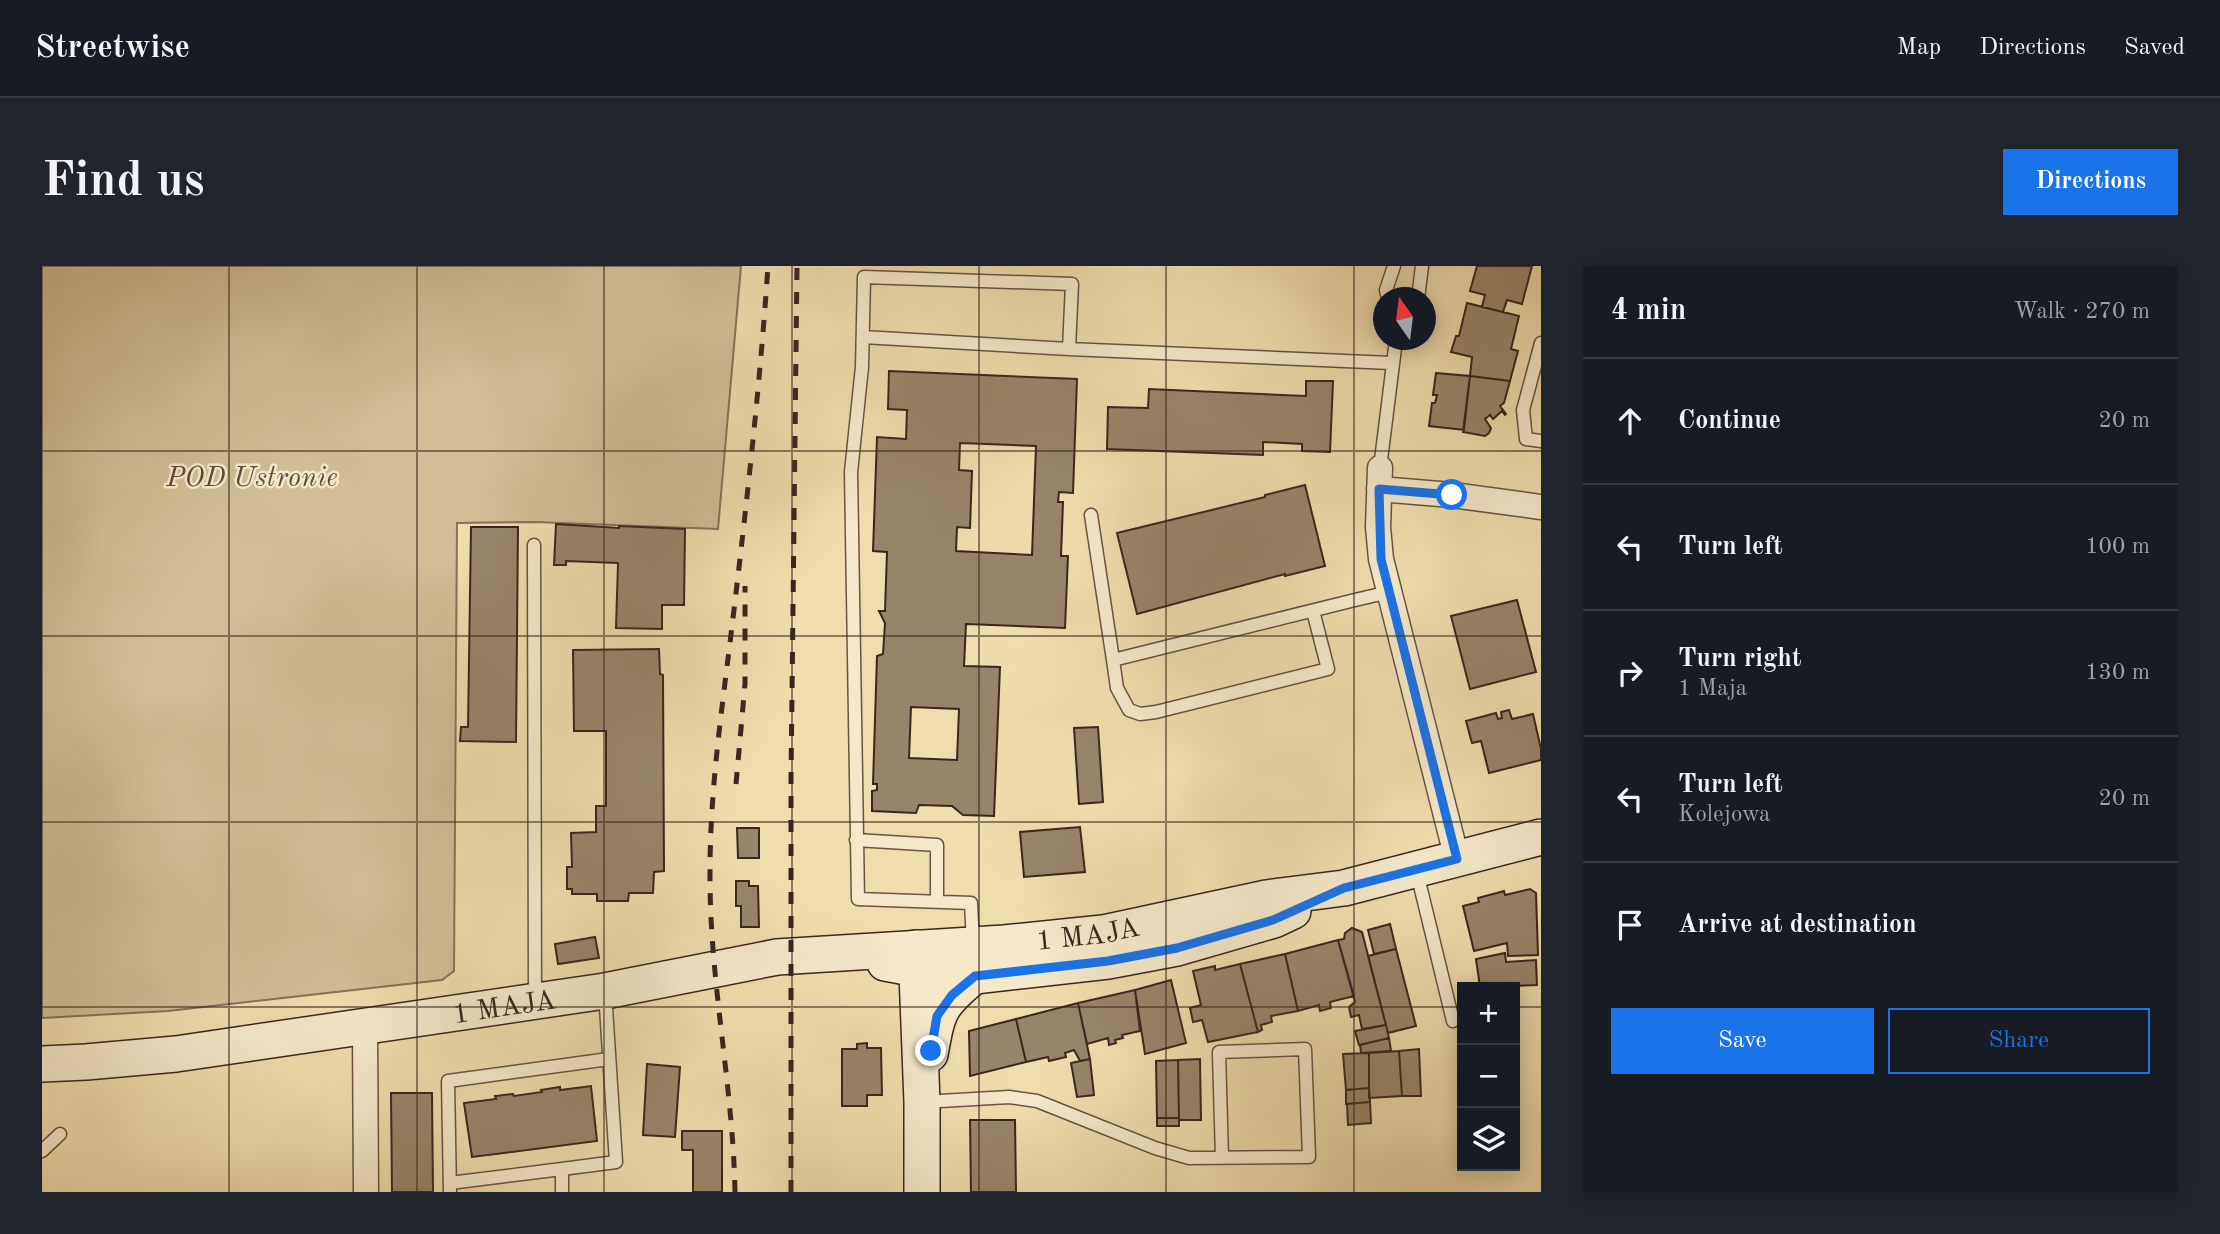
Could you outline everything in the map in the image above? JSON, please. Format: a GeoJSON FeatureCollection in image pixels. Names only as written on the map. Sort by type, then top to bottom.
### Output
{"type":"FeatureCollection","features":[{"type":"Feature","properties":{"kind":"street"},"geometry":{"type":"LineString","coordinates":[[1457,859],[1380,551],[1379,478],[1452,495],[1541,507]]}},
{"type":"Feature","properties":{"kind":"street","name":"1 MAJA"},"geometry":{"type":"LineString","coordinates":[[42,1064],[176,1054],[605,991],[777,957],[830,953],[974,960],[1266,898],[1344,888],[1541,837]]}},
{"type":"Feature","properties":{"kind":"street"},"geometry":{"type":"LineString","coordinates":[[916,958],[922,1102],[922,1192]]}},
{"type":"Feature","properties":{"kind":"street"},"geometry":{"type":"LineString","coordinates":[[922,1102],[937,1016],[974,960]]}},
{"type":"Feature","properties":{"kind":"street"},"geometry":{"type":"LineString","coordinates":[[365,1026],[366,1192]]}},
{"type":"Feature","properties":{"kind":"lane"},"geometry":{"type":"LineString","coordinates":[[1386,287],[1394,266]]}},
{"type":"Feature","properties":{"kind":"lane"},"geometry":{"type":"LineString","coordinates":[[1419,287],[1422,266]]}},
{"type":"Feature","properties":{"kind":"lane"},"geometry":{"type":"LineString","coordinates":[[974,960],[971,902],[858,899],[850,472],[863,337],[864,277],[1072,284],[1069,349]]}},
{"type":"Feature","properties":{"kind":"lane"},"geometry":{"type":"LineString","coordinates":[[863,337],[1391,363]]}},
{"type":"Feature","properties":{"kind":"lane"},"geometry":{"type":"LineString","coordinates":[[1541,343],[1523,410],[1526,439],[1541,441]]}},
{"type":"Feature","properties":{"kind":"lane"},"geometry":{"type":"LineString","coordinates":[[1379,478],[1394,350]]}},
{"type":"Feature","properties":{"kind":"lane"},"geometry":{"type":"LineString","coordinates":[[1091,515],[1117,688],[1129,710],[1140,714],[1156,712],[1328,669],[1313,611]]}},
{"type":"Feature","properties":{"kind":"lane"},"geometry":{"type":"LineString","coordinates":[[534,545],[535,1001]]}},
{"type":"Feature","properties":{"kind":"lane"},"geometry":{"type":"LineString","coordinates":[[1113,660],[1389,592]]}},
{"type":"Feature","properties":{"kind":"lane"},"geometry":{"type":"LineString","coordinates":[[856,841],[937,845],[937,901]]}},
{"type":"Feature","properties":{"kind":"lane"},"geometry":{"type":"LineString","coordinates":[[1416,869],[1453,1021]]}},
{"type":"Feature","properties":{"kind":"lane"},"geometry":{"type":"LineString","coordinates":[[605,991],[616,1162],[450,1187],[448,1081],[609,1059]]}},
{"type":"Feature","properties":{"kind":"lane"},"geometry":{"type":"LineString","coordinates":[[922,1102],[1009,1097],[1037,1101],[1155,1148],[1189,1158],[1222,1158],[1309,1157],[1305,1049],[1220,1052],[1222,1158]]}},
{"type":"Feature","properties":{"kind":"lane"},"geometry":{"type":"LineString","coordinates":[[42,1151],[60,1134]]}},
{"type":"Feature","properties":{"kind":"lane"},"geometry":{"type":"LineString","coordinates":[[562,1169],[562,1192]]}},
{"type":"Feature","properties":{"kind":"green space","name":"POD Ustronie"},"geometry":{"type":"Polygon","coordinates":[[[42,266],[741,266],[718,529],[536,522],[457,523],[454,971],[442,980],[168,1011],[42,1018],[42,266]]]}},
{"type":"Feature","properties":{"kind":"building"},"geometry":{"type":"Polygon","coordinates":[[[1477,266],[1532,266],[1522,304],[1507,300],[1503,312],[1482,307],[1485,295],[1470,291],[1477,266]]]}},
{"type":"Feature","properties":{"kind":"building"},"geometry":{"type":"Polygon","coordinates":[[[1467,303],[1519,316],[1511,349],[1518,351],[1510,381],[1470,376],[1472,357],[1451,352],[1456,336],[1459,336],[1467,303]]]}},
{"type":"Feature","properties":{"kind":"building"},"geometry":{"type":"Polygon","coordinates":[[[889,371],[1077,379],[1073,493],[1059,492],[1058,502],[1063,502],[1061,556],[1068,556],[1065,628],[966,624],[964,666],[1000,667],[994,816],[963,815],[952,806],[919,805],[916,813],[872,811],[872,791],[877,790],[877,784],[873,784],[877,656],[883,654],[885,623],[879,611],[885,611],[887,552],[873,551],[877,437],[906,439],[907,410],[888,409],[889,371]],[[960,443],[959,470],[972,471],[970,528],[957,527],[956,551],[1032,555],[1036,446],[960,443]],[[911,707],[909,758],[957,760],[959,709],[911,707]]]}},
{"type":"Feature","properties":{"kind":"building"},"geometry":{"type":"Polygon","coordinates":[[[1436,373],[1470,376],[1464,430],[1429,426],[1432,403],[1435,403],[1437,395],[1433,395],[1436,373]]]}},
{"type":"Feature","properties":{"kind":"building"},"geometry":{"type":"Polygon","coordinates":[[[1470,376],[1510,381],[1504,403],[1500,406],[1506,414],[1502,411],[1493,419],[1490,415],[1485,419],[1491,428],[1485,436],[1463,432],[1470,376]]]}},
{"type":"Feature","properties":{"kind":"building"},"geometry":{"type":"Polygon","coordinates":[[[1306,381],[1333,381],[1330,452],[1302,451],[1302,444],[1263,442],[1263,455],[1107,449],[1108,407],[1148,408],[1149,389],[1306,396],[1306,381]]]}},
{"type":"Feature","properties":{"kind":"building"},"geometry":{"type":"Polygon","coordinates":[[[1305,485],[1325,566],[1285,574],[1137,614],[1117,533],[1305,485]]]}},
{"type":"Feature","properties":{"kind":"building"},"geometry":{"type":"Polygon","coordinates":[[[556,524],[685,529],[684,605],[662,605],[662,629],[616,628],[618,563],[566,561],[566,565],[554,565],[556,524]]]}},
{"type":"Feature","properties":{"kind":"building"},"geometry":{"type":"Polygon","coordinates":[[[471,527],[518,527],[516,742],[460,741],[461,727],[468,727],[471,527]]]}},
{"type":"Feature","properties":{"kind":"building"},"geometry":{"type":"Polygon","coordinates":[[[1517,600],[1536,672],[1470,689],[1451,616],[1517,600]]]}},
{"type":"Feature","properties":{"kind":"building"},"geometry":{"type":"Polygon","coordinates":[[[659,649],[660,674],[663,675],[664,871],[654,872],[653,893],[629,893],[628,901],[597,901],[597,894],[572,894],[572,889],[567,889],[567,867],[572,867],[571,833],[596,832],[596,806],[606,806],[606,731],[574,731],[573,650],[659,649]]]}},
{"type":"Feature","properties":{"kind":"building"},"geometry":{"type":"Polygon","coordinates":[[[1509,710],[1512,719],[1533,714],[1541,760],[1489,773],[1481,741],[1472,743],[1466,721],[1496,713],[1498,719],[1502,718],[1501,712],[1509,710]]]}},
{"type":"Feature","properties":{"kind":"building"},"geometry":{"type":"Polygon","coordinates":[[[1098,727],[1103,802],[1079,804],[1074,728],[1098,727]]]}},
{"type":"Feature","properties":{"kind":"building"},"geometry":{"type":"Polygon","coordinates":[[[1080,827],[1085,872],[1024,877],[1020,832],[1080,827]]]}},
{"type":"Feature","properties":{"kind":"building"},"geometry":{"type":"Polygon","coordinates":[[[737,828],[759,828],[759,858],[738,858],[737,828]]]}},
{"type":"Feature","properties":{"kind":"building"},"geometry":{"type":"Polygon","coordinates":[[[736,881],[749,881],[749,886],[758,886],[759,927],[741,927],[741,906],[736,906],[736,881]]]}},
{"type":"Feature","properties":{"kind":"building"},"geometry":{"type":"Polygon","coordinates":[[[1530,889],[1536,893],[1538,955],[1508,956],[1507,943],[1474,951],[1463,906],[1479,902],[1478,898],[1504,891],[1505,895],[1530,889]]]}},
{"type":"Feature","properties":{"kind":"building"},"geometry":{"type":"Polygon","coordinates":[[[1390,924],[1396,949],[1374,954],[1368,930],[1390,924]]]}},
{"type":"Feature","properties":{"kind":"building"},"geometry":{"type":"Polygon","coordinates":[[[1352,928],[1362,932],[1386,1025],[1362,1029],[1359,1015],[1351,1017],[1349,1007],[1355,1002],[1338,940],[1344,939],[1345,933],[1352,928]]]}},
{"type":"Feature","properties":{"kind":"building"},"geometry":{"type":"Polygon","coordinates":[[[595,937],[599,958],[558,964],[555,944],[595,937]]]}},
{"type":"Feature","properties":{"kind":"building"},"geometry":{"type":"Polygon","coordinates":[[[1338,940],[1354,996],[1330,1002],[1331,1008],[1320,1011],[1319,1005],[1298,1011],[1285,954],[1338,940]]]}},
{"type":"Feature","properties":{"kind":"building"},"geometry":{"type":"Polygon","coordinates":[[[1396,949],[1416,1026],[1388,1033],[1368,956],[1396,949]]]}},
{"type":"Feature","properties":{"kind":"building"},"geometry":{"type":"Polygon","coordinates":[[[1505,953],[1506,962],[1536,960],[1537,985],[1520,986],[1520,982],[1479,982],[1476,959],[1505,953]]]}},
{"type":"Feature","properties":{"kind":"building"},"geometry":{"type":"Polygon","coordinates":[[[1285,954],[1298,1011],[1271,1016],[1272,1022],[1261,1025],[1262,1030],[1258,1032],[1240,964],[1285,954]]]}},
{"type":"Feature","properties":{"kind":"building"},"geometry":{"type":"Polygon","coordinates":[[[1240,964],[1258,1032],[1208,1042],[1202,1020],[1193,1022],[1190,1008],[1201,1005],[1193,971],[1215,966],[1215,970],[1240,964]]]}},
{"type":"Feature","properties":{"kind":"building"},"geometry":{"type":"Polygon","coordinates":[[[1171,980],[1186,1043],[1145,1054],[1135,990],[1171,980]]]}},
{"type":"Feature","properties":{"kind":"building"},"geometry":{"type":"Polygon","coordinates":[[[1135,990],[1140,1031],[1122,1035],[1123,1038],[1109,1045],[1108,1038],[1087,1044],[1078,1003],[1135,990]]]}},
{"type":"Feature","properties":{"kind":"building"},"geometry":{"type":"Polygon","coordinates":[[[1078,1003],[1090,1059],[1080,1061],[1074,1050],[1065,1053],[1066,1057],[1049,1061],[1048,1057],[1026,1062],[1016,1019],[1078,1003]]]}},
{"type":"Feature","properties":{"kind":"building"},"geometry":{"type":"Polygon","coordinates":[[[1016,1019],[1026,1062],[970,1076],[969,1031],[1016,1019]]]}},
{"type":"Feature","properties":{"kind":"building"},"geometry":{"type":"Polygon","coordinates":[[[1386,1025],[1389,1038],[1359,1045],[1355,1031],[1386,1025]]]}},
{"type":"Feature","properties":{"kind":"building"},"geometry":{"type":"Polygon","coordinates":[[[1389,1038],[1391,1051],[1361,1053],[1360,1045],[1389,1038]]]}},
{"type":"Feature","properties":{"kind":"building"},"geometry":{"type":"Polygon","coordinates":[[[867,1043],[867,1048],[881,1048],[882,1095],[867,1095],[867,1106],[842,1106],[842,1049],[857,1049],[857,1044],[867,1043]]]}},
{"type":"Feature","properties":{"kind":"building"},"geometry":{"type":"Polygon","coordinates":[[[1419,1049],[1421,1096],[1402,1096],[1399,1051],[1419,1049]]]}},
{"type":"Feature","properties":{"kind":"building"},"geometry":{"type":"Polygon","coordinates":[[[1399,1051],[1402,1096],[1369,1098],[1369,1053],[1399,1051]]]}},
{"type":"Feature","properties":{"kind":"building"},"geometry":{"type":"Polygon","coordinates":[[[1369,1053],[1369,1088],[1346,1090],[1343,1054],[1369,1053]]]}},
{"type":"Feature","properties":{"kind":"building"},"geometry":{"type":"Polygon","coordinates":[[[1090,1059],[1094,1095],[1077,1097],[1071,1063],[1090,1059]]]}},
{"type":"Feature","properties":{"kind":"building"},"geometry":{"type":"Polygon","coordinates":[[[1200,1059],[1201,1120],[1179,1120],[1178,1060],[1200,1059]]]}},
{"type":"Feature","properties":{"kind":"building"},"geometry":{"type":"Polygon","coordinates":[[[1178,1060],[1179,1118],[1157,1118],[1156,1061],[1178,1060]]]}},
{"type":"Feature","properties":{"kind":"building"},"geometry":{"type":"Polygon","coordinates":[[[647,1064],[680,1067],[675,1137],[643,1135],[647,1064]]]}},
{"type":"Feature","properties":{"kind":"building"},"geometry":{"type":"Polygon","coordinates":[[[591,1086],[597,1141],[472,1157],[464,1103],[560,1087],[560,1090],[591,1086]]]}},
{"type":"Feature","properties":{"kind":"building"},"geometry":{"type":"Polygon","coordinates":[[[1369,1088],[1370,1102],[1346,1104],[1346,1090],[1369,1088]]]}},
{"type":"Feature","properties":{"kind":"building"},"geometry":{"type":"Polygon","coordinates":[[[391,1093],[432,1093],[433,1192],[392,1192],[391,1093]]]}},
{"type":"Feature","properties":{"kind":"building"},"geometry":{"type":"Polygon","coordinates":[[[1370,1102],[1371,1123],[1348,1125],[1347,1104],[1370,1102]]]}},
{"type":"Feature","properties":{"kind":"building"},"geometry":{"type":"Polygon","coordinates":[[[1157,1118],[1179,1118],[1179,1126],[1157,1126],[1157,1118]]]}},
{"type":"Feature","properties":{"kind":"building"},"geometry":{"type":"Polygon","coordinates":[[[970,1120],[1015,1120],[1016,1192],[971,1192],[970,1120]]]}},
{"type":"Feature","properties":{"kind":"building"},"geometry":{"type":"Polygon","coordinates":[[[682,1131],[722,1131],[722,1192],[693,1192],[693,1150],[682,1150],[682,1131]]]}},
{"type":"Feature","properties":{"kind":"railway"},"geometry":{"type":"LineString","coordinates":[[735,1192],[730,1111],[713,952],[710,871],[712,807],[753,442],[768,266]]}},
{"type":"Feature","properties":{"kind":"railway"},"geometry":{"type":"LineString","coordinates":[[791,1192],[791,778],[797,266]]}},
{"type":"Feature","properties":{"kind":"railway"},"geometry":{"type":"LineString","coordinates":[[736,784],[745,684],[745,586]]}},
{"type":"Feature","properties":{"kind":"route"},"geometry":{"type":"LineString","coordinates":[[931,1051],[937,1016],[952,995],[975,976],[1108,961],[1177,948],[1273,920],[1344,888],[1457,859],[1381,559],[1378,527],[1379,489],[1452,495]]}}]}
